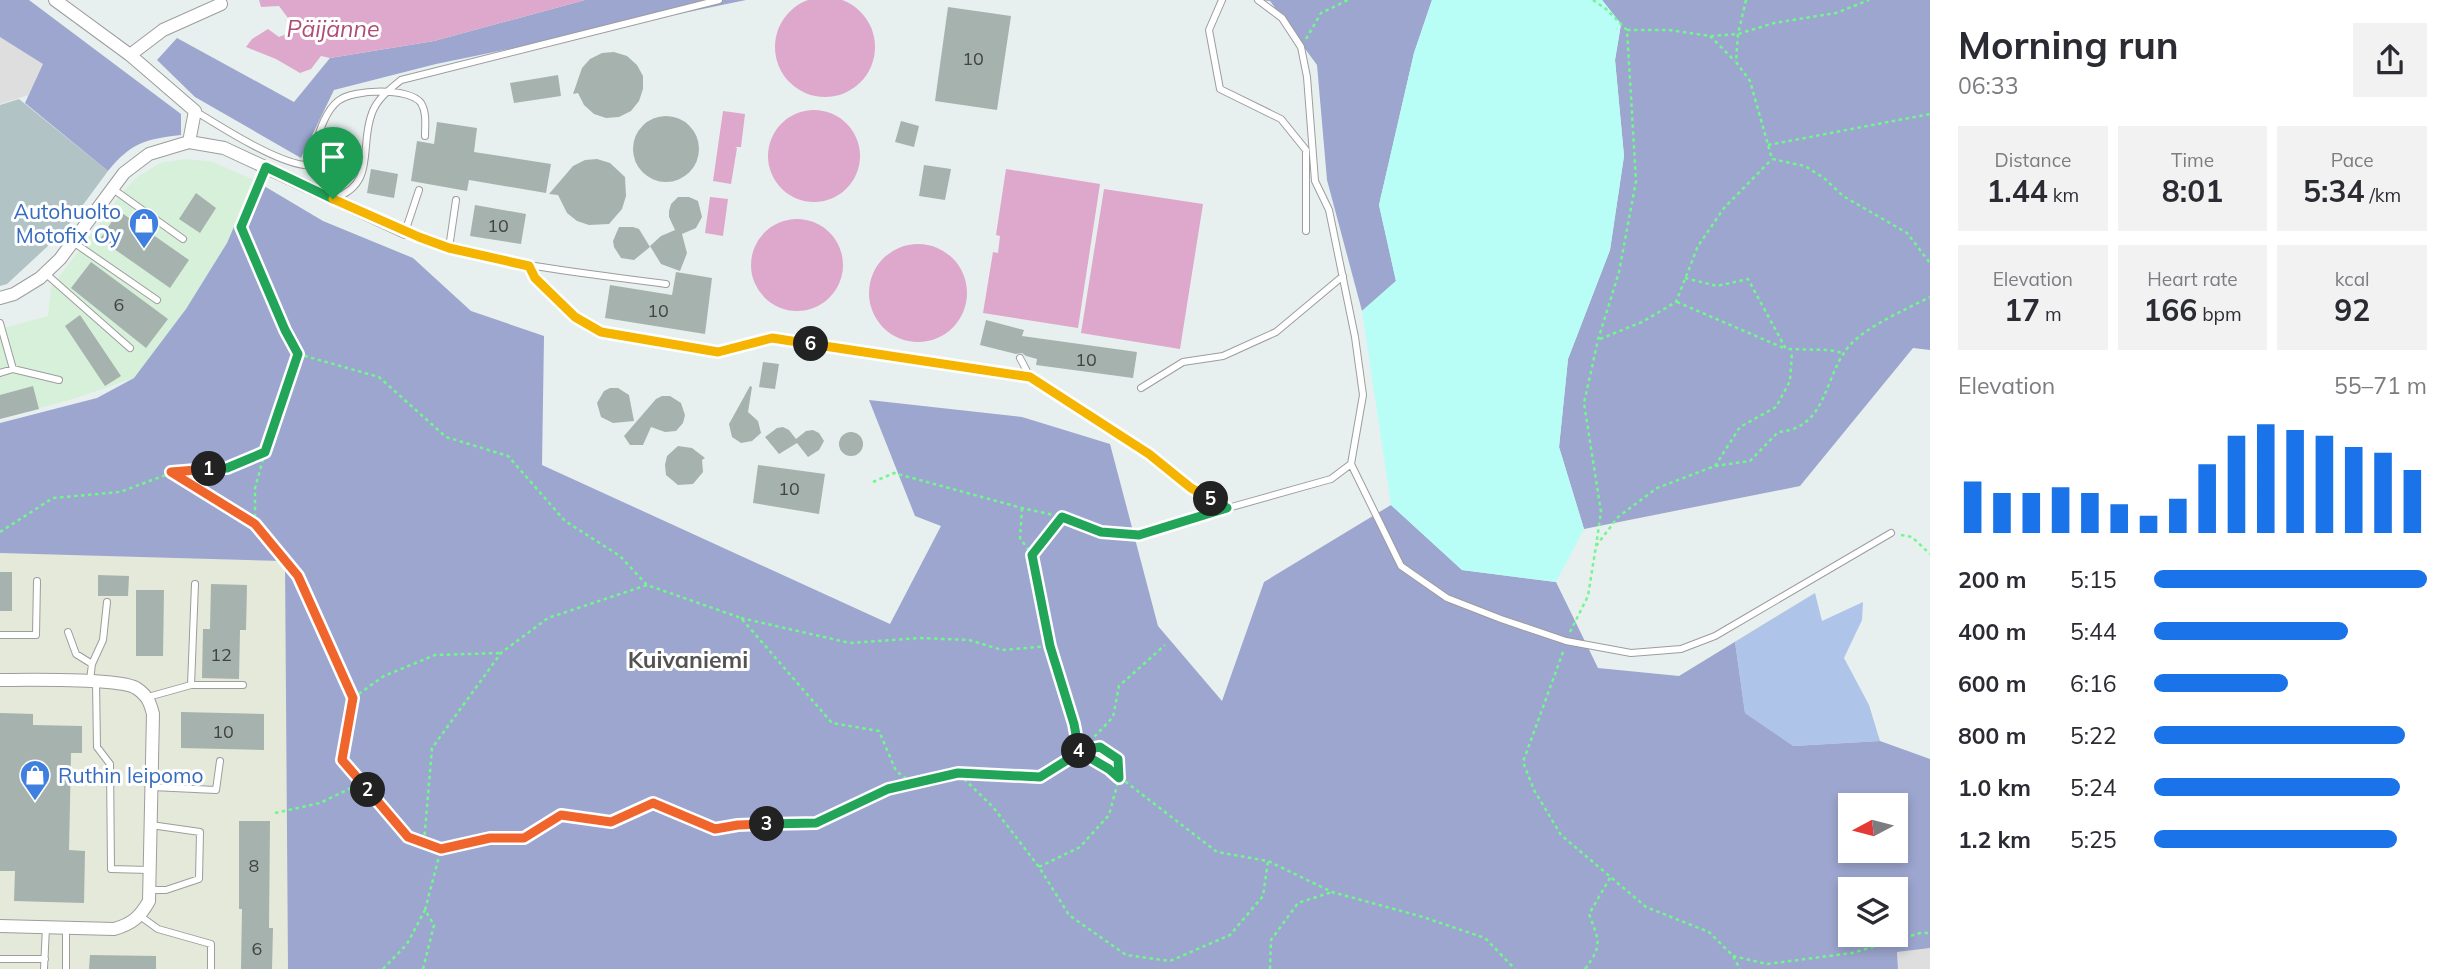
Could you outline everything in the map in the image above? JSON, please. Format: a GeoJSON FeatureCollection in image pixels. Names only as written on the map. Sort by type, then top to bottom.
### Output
{"type":"FeatureCollection","features":[{"type":"Feature","properties":{"kind":"street"},"geometry":{"type":"LineString","coordinates":[[55,0],[130,55],[195,111],[189,142]]}},
{"type":"Feature","properties":{"kind":"street"},"geometry":{"type":"LineString","coordinates":[[130,55],[163,30],[221,4]]}},
{"type":"Feature","properties":{"kind":"street"},"geometry":{"type":"LineString","coordinates":[[0,298],[14,294],[45,273],[124,173],[149,154],[189,142],[223,148],[405,232]]}},
{"type":"Feature","properties":{"kind":"street"},"geometry":{"type":"LineString","coordinates":[[0,680],[93,682],[134,686],[148,697],[153,714],[149,901],[140,916],[128,925],[114,929],[0,926]]}},
{"type":"Feature","properties":{"kind":"lane"},"geometry":{"type":"LineString","coordinates":[[333,199],[349,193],[360,180],[372,113],[385,93],[401,80],[719,0]]}},
{"type":"Feature","properties":{"kind":"lane"},"geometry":{"type":"LineString","coordinates":[[1222,0],[1209,30],[1220,89],[1280,119],[1306,150],[1306,231]]}},
{"type":"Feature","properties":{"kind":"lane"},"geometry":{"type":"LineString","coordinates":[[1258,0],[1282,19],[1301,47],[1307,77],[1315,181],[1329,209],[1355,337],[1363,396],[1351,464],[1401,566],[1447,598],[1566,641],[1631,653],[1681,649],[1715,636],[1891,533]]}},
{"type":"Feature","properties":{"kind":"lane"},"geometry":{"type":"LineString","coordinates":[[195,111],[252,144],[295,164],[304,165],[310,160],[330,110],[350,94],[367,92],[409,95],[420,103],[426,118],[425,135]]}},
{"type":"Feature","properties":{"kind":"lane"},"geometry":{"type":"LineString","coordinates":[[113,189],[183,239]]}},
{"type":"Feature","properties":{"kind":"lane"},"geometry":{"type":"LineString","coordinates":[[419,190],[405,232],[449,248],[529,266],[666,284]]}},
{"type":"Feature","properties":{"kind":"lane"},"geometry":{"type":"LineString","coordinates":[[449,248],[456,200]]}},
{"type":"Feature","properties":{"kind":"lane"},"geometry":{"type":"LineString","coordinates":[[72,242],[157,300]]}},
{"type":"Feature","properties":{"kind":"lane"},"geometry":{"type":"LineString","coordinates":[[529,266],[535,278],[575,317],[601,332],[718,352],[772,338],[1030,377],[1149,454],[1191,488],[1227,508],[1331,479],[1351,464]]}},
{"type":"Feature","properties":{"kind":"lane"},"geometry":{"type":"LineString","coordinates":[[45,273],[130,348]]}},
{"type":"Feature","properties":{"kind":"lane"},"geometry":{"type":"LineString","coordinates":[[1141,388],[1183,362],[1223,356],[1276,332],[1343,276]]}},
{"type":"Feature","properties":{"kind":"lane"},"geometry":{"type":"LineString","coordinates":[[0,323],[13,369]]}},
{"type":"Feature","properties":{"kind":"lane"},"geometry":{"type":"LineString","coordinates":[[1020,358],[1030,377]]}},
{"type":"Feature","properties":{"kind":"lane"},"geometry":{"type":"LineString","coordinates":[[0,373],[13,369],[59,380]]}},
{"type":"Feature","properties":{"kind":"lane"},"geometry":{"type":"LineString","coordinates":[[0,635],[36,635],[37,581]]}},
{"type":"Feature","properties":{"kind":"lane"},"geometry":{"type":"LineString","coordinates":[[191,685],[195,584]]}},
{"type":"Feature","properties":{"kind":"lane"},"geometry":{"type":"LineString","coordinates":[[107,602],[103,640],[92,664],[97,747],[110,764],[111,869],[149,870]]}},
{"type":"Feature","properties":{"kind":"lane"},"geometry":{"type":"LineString","coordinates":[[68,632],[76,654],[92,664]]}},
{"type":"Feature","properties":{"kind":"lane"},"geometry":{"type":"LineString","coordinates":[[148,697],[191,685],[243,685]]}},
{"type":"Feature","properties":{"kind":"lane"},"geometry":{"type":"LineString","coordinates":[[152,787],[216,790],[220,761]]}},
{"type":"Feature","properties":{"kind":"lane"},"geometry":{"type":"LineString","coordinates":[[149,890],[166,890],[199,879],[200,867],[200,832],[150,825]]}},
{"type":"Feature","properties":{"kind":"lane"},"geometry":{"type":"LineString","coordinates":[[140,916],[158,929],[211,944],[211,969]]}},
{"type":"Feature","properties":{"kind":"lane"},"geometry":{"type":"LineString","coordinates":[[44,969],[46,927]]}},
{"type":"Feature","properties":{"kind":"lane"},"geometry":{"type":"LineString","coordinates":[[66,928],[66,969]]}},
{"type":"Feature","properties":{"kind":"lane"},"geometry":{"type":"LineString","coordinates":[[0,958],[45,959]]}},
{"type":"Feature","properties":{"kind":"path"},"geometry":{"type":"LineString","coordinates":[[1301,47],[1321,13],[1348,0]]}},
{"type":"Feature","properties":{"kind":"path"},"geometry":{"type":"LineString","coordinates":[[1593,0],[1627,30],[1636,181],[1619,272],[1598,340],[1584,402],[1601,512],[1588,596],[1566,641],[1524,762],[1534,790],[1562,835],[1646,907],[1709,932],[1733,956],[1740,969]]}},
{"type":"Feature","properties":{"kind":"path"},"geometry":{"type":"LineString","coordinates":[[1736,62],[1738,34],[1746,0]]}},
{"type":"Feature","properties":{"kind":"path"},"geometry":{"type":"LineString","coordinates":[[1627,30],[1669,30],[1710,36],[1738,34],[1774,23],[1836,13],[1869,0]]}},
{"type":"Feature","properties":{"kind":"path"},"geometry":{"type":"LineString","coordinates":[[1710,36],[1736,62],[1750,81],[1772,159]]}},
{"type":"Feature","properties":{"kind":"path"},"geometry":{"type":"LineString","coordinates":[[1768,145],[1930,114]]}},
{"type":"Feature","properties":{"kind":"path"},"geometry":{"type":"LineString","coordinates":[[1598,340],[1642,322],[1676,302],[1698,246],[1724,208],[1772,159]]}},
{"type":"Feature","properties":{"kind":"path"},"geometry":{"type":"LineString","coordinates":[[1772,159],[1805,166],[1843,195],[1907,233],[1930,263]]}},
{"type":"Feature","properties":{"kind":"path"},"geometry":{"type":"LineString","coordinates":[[266,167],[241,227],[298,354],[379,377],[446,437],[508,456],[565,521],[620,556],[647,585],[741,618],[850,643],[919,638],[969,640],[1002,650],[1050,646]]}},
{"type":"Feature","properties":{"kind":"path"},"geometry":{"type":"LineString","coordinates":[[1685,278],[1717,286],[1748,279],[1786,349]]}},
{"type":"Feature","properties":{"kind":"path"},"geometry":{"type":"LineString","coordinates":[[1595,546],[1618,517],[1657,488],[1715,466],[1750,461],[1778,432],[1793,431],[1815,414],[1843,353],[1852,342],[1895,315],[1930,298]]}},
{"type":"Feature","properties":{"kind":"path"},"geometry":{"type":"LineString","coordinates":[[1676,302],[1786,349],[1843,353]]}},
{"type":"Feature","properties":{"kind":"path"},"geometry":{"type":"LineString","coordinates":[[1715,466],[1740,427],[1776,407],[1790,381],[1792,349]]}},
{"type":"Feature","properties":{"kind":"path"},"geometry":{"type":"LineString","coordinates":[[255,524],[255,488],[298,354]]}},
{"type":"Feature","properties":{"kind":"path"},"geometry":{"type":"LineString","coordinates":[[0,532],[53,498],[120,492],[171,472],[227,468],[265,452]]}},
{"type":"Feature","properties":{"kind":"path"},"geometry":{"type":"LineString","coordinates":[[171,472],[255,524],[298,576],[353,698],[342,760],[408,837],[441,849],[490,838],[524,838],[561,815],[611,822],[653,803],[715,829],[738,825],[816,823],[888,789],[958,773],[1040,777],[1080,752],[1113,717],[1119,686],[1165,645]]}},
{"type":"Feature","properties":{"kind":"path"},"geometry":{"type":"LineString","coordinates":[[873,482],[894,472],[1062,517],[1101,532],[1139,535],[1227,508]]}},
{"type":"Feature","properties":{"kind":"path"},"geometry":{"type":"LineString","coordinates":[[1022,508],[1020,538],[1032,555],[1050,646],[1080,752],[1109,769],[1217,852],[1268,861],[1332,892],[1423,917],[1485,938],[1515,969]]}},
{"type":"Feature","properties":{"kind":"path"},"geometry":{"type":"LineString","coordinates":[[1032,555],[1062,517]]}},
{"type":"Feature","properties":{"kind":"path"},"geometry":{"type":"LineString","coordinates":[[1891,533],[1912,537],[1930,554]]}},
{"type":"Feature","properties":{"kind":"path"},"geometry":{"type":"LineString","coordinates":[[424,843],[432,748],[501,653],[548,618],[647,585]]}},
{"type":"Feature","properties":{"kind":"path"},"geometry":{"type":"LineString","coordinates":[[741,618],[832,723],[879,731],[896,771],[912,783]]}},
{"type":"Feature","properties":{"kind":"path"},"geometry":{"type":"LineString","coordinates":[[353,698],[384,676],[435,654],[501,653]]}},
{"type":"Feature","properties":{"kind":"path"},"geometry":{"type":"LineString","coordinates":[[1039,867],[1080,848],[1109,815],[1119,778],[1118,759],[1100,747],[1080,752]]}},
{"type":"Feature","properties":{"kind":"path"},"geometry":{"type":"LineString","coordinates":[[958,773],[993,807],[1039,867],[1069,915],[1126,955],[1170,961],[1230,935],[1263,896],[1268,861]]}},
{"type":"Feature","properties":{"kind":"path"},"geometry":{"type":"LineString","coordinates":[[275,813],[320,803],[362,783]]}},
{"type":"Feature","properties":{"kind":"path"},"geometry":{"type":"LineString","coordinates":[[383,969],[407,944],[425,910],[441,849]]}},
{"type":"Feature","properties":{"kind":"path"},"geometry":{"type":"LineString","coordinates":[[1585,969],[1598,953],[1597,937],[1590,914],[1610,877]]}},
{"type":"Feature","properties":{"kind":"path"},"geometry":{"type":"LineString","coordinates":[[1270,969],[1272,940],[1298,903],[1332,892]]}},
{"type":"Feature","properties":{"kind":"path"},"geometry":{"type":"LineString","coordinates":[[423,969],[434,925],[425,910]]}},
{"type":"Feature","properties":{"kind":"path"},"geometry":{"type":"LineString","coordinates":[[1733,956],[1767,967],[1852,953],[1920,933],[1930,933]]}},
{"type":"Feature","properties":{"kind":"shaded area"},"geometry":{"type":"Polygon","coordinates":[[[0,0],[29,0],[181,114],[181,135],[140,144],[124,154],[108,171],[25,103],[43,64],[0,37],[0,0]]]}},
{"type":"Feature","properties":{"kind":"shaded area"},"geometry":{"type":"Polygon","coordinates":[[[585,0],[746,0],[436,64],[334,90],[301,158],[195,97],[157,60],[177,38],[294,102],[330,58],[434,41],[585,0]]]}},
{"type":"Feature","properties":{"kind":"shaded area"},"geometry":{"type":"Polygon","coordinates":[[[1260,0],[1432,0],[1414,53],[1379,205],[1396,281],[1362,311],[1327,180],[1317,65],[1270,1],[1260,0]]]}},
{"type":"Feature","properties":{"kind":"shaded area"},"geometry":{"type":"Polygon","coordinates":[[[1602,0],[1930,0],[1930,350],[1913,348],[1800,486],[1584,529],[1559,447],[1568,359],[1610,250],[1624,156],[1615,60],[1621,24],[1602,0]]]}},
{"type":"Feature","properties":{"kind":"shaded area"},"geometry":{"type":"Polygon","coordinates":[[[0,37],[44,63],[29,95],[0,104],[0,37]]]}},
{"type":"Feature","properties":{"kind":"shaded area"},"geometry":{"type":"Polygon","coordinates":[[[19,99],[108,171],[63,232],[7,284],[0,286],[0,105],[19,99]]]}},
{"type":"Feature","properties":{"kind":"shaded area"},"geometry":{"type":"Polygon","coordinates":[[[186,159],[213,162],[254,180],[227,243],[186,309],[134,378],[76,398],[0,419],[0,329],[48,316],[51,288],[120,195],[136,178],[160,163],[186,159]]]}},
{"type":"Feature","properties":{"kind":"shaded area"},"geometry":{"type":"Polygon","coordinates":[[[254,180],[323,221],[413,258],[471,311],[544,336],[542,465],[890,624],[941,526],[915,516],[869,400],[1022,417],[1110,444],[1158,626],[1222,701],[1264,582],[1391,505],[1462,570],[1556,582],[1598,668],[1679,676],[1815,593],[1735,642],[1745,713],[1793,746],[1880,741],[1930,759],[1930,948],[1897,952],[1898,969],[288,969],[285,561],[0,553],[0,423],[97,398],[134,378],[186,309],[227,243],[254,180]]]}},
{"type":"Feature","properties":{"kind":"shaded area"},"geometry":{"type":"Polygon","coordinates":[[[0,553],[286,560],[288,969],[0,969],[0,553]]]}},
{"type":"Feature","properties":{"kind":"shaded area"},"geometry":{"type":"Polygon","coordinates":[[[1815,593],[1822,621],[1863,602],[1862,620],[1844,658],[1869,705],[1880,741],[1792,746],[1745,713],[1735,642],[1815,593]]]}},
{"type":"Feature","properties":{"kind":"shaded area"},"geometry":{"type":"Polygon","coordinates":[[[1930,948],[1930,969],[1898,969],[1897,952],[1930,948]]]}},
{"type":"Feature","properties":{"kind":"sand"},"geometry":{"type":"Polygon","coordinates":[[[1432,0],[1602,0],[1621,24],[1615,60],[1624,156],[1610,250],[1568,359],[1559,447],[1584,529],[1556,582],[1462,570],[1391,505],[1362,311],[1396,281],[1379,205],[1414,53],[1432,0]]]}},
{"type":"Feature","properties":{"kind":"water"},"geometry":{"type":"Polygon","coordinates":[[[812,-1],[838,-1],[853,6],[866,19],[874,37],[874,57],[866,75],[853,88],[835,96],[815,96],[797,88],[784,75],[776,57],[776,37],[784,19],[797,6],[812,-1]]]}},
{"type":"Feature","properties":{"kind":"water","name":"Päijänne"},"geometry":{"type":"Polygon","coordinates":[[[259,0],[585,0],[434,41],[330,58],[321,56],[311,69],[300,73],[276,59],[246,47],[252,39],[268,29],[279,37],[289,33],[291,22],[279,6],[261,7],[259,0]]]}},
{"type":"Feature","properties":{"kind":"water"},"geometry":{"type":"Polygon","coordinates":[[[814,110],[832,114],[846,124],[856,138],[860,156],[856,174],[846,188],[832,198],[814,202],[796,198],[782,188],[772,174],[768,156],[772,138],[782,124],[796,114],[814,110]]]}},
{"type":"Feature","properties":{"kind":"water"},"geometry":{"type":"Polygon","coordinates":[[[723,111],[745,114],[741,147],[735,147],[731,184],[713,181],[723,111]]]}},
{"type":"Feature","properties":{"kind":"water"},"geometry":{"type":"Polygon","coordinates":[[[1006,169],[1100,184],[1078,328],[983,313],[993,252],[998,253],[1000,236],[996,235],[1006,169]]]}},
{"type":"Feature","properties":{"kind":"water"},"geometry":{"type":"Polygon","coordinates":[[[1104,189],[1203,204],[1180,349],[1081,333],[1104,189]]]}},
{"type":"Feature","properties":{"kind":"water"},"geometry":{"type":"Polygon","coordinates":[[[710,197],[728,199],[723,236],[705,233],[710,197]]]}},
{"type":"Feature","properties":{"kind":"water"},"geometry":{"type":"Polygon","coordinates":[[[797,219],[815,223],[829,233],[839,247],[843,265],[839,283],[829,297],[815,307],[797,311],[779,307],[765,297],[755,283],[751,265],[755,247],[765,233],[779,223],[797,219]]]}},
{"type":"Feature","properties":{"kind":"water"},"geometry":{"type":"Polygon","coordinates":[[[918,244],[937,247],[953,258],[964,274],[967,293],[964,312],[953,328],[937,339],[918,342],[899,339],[883,328],[872,312],[869,293],[872,274],[883,258],[899,247],[918,244]]]}},
{"type":"Feature","properties":{"kind":"building"},"geometry":{"type":"Polygon","coordinates":[[[948,7],[1011,16],[997,110],[935,101],[948,7]]]}},
{"type":"Feature","properties":{"kind":"building"},"geometry":{"type":"Polygon","coordinates":[[[614,52],[627,56],[637,65],[643,76],[643,89],[639,101],[631,111],[619,117],[606,118],[594,114],[584,105],[578,93],[573,94],[582,68],[590,59],[602,53],[614,52]]]}},
{"type":"Feature","properties":{"kind":"building"},"geometry":{"type":"Polygon","coordinates":[[[558,75],[561,96],[514,103],[510,83],[558,75]]]}},
{"type":"Feature","properties":{"kind":"building"},"geometry":{"type":"Polygon","coordinates":[[[666,116],[679,119],[689,126],[696,136],[699,149],[696,162],[689,172],[679,179],[666,182],[653,179],[643,172],[636,162],[633,149],[636,136],[643,126],[653,119],[666,116]]]}},
{"type":"Feature","properties":{"kind":"building"},"geometry":{"type":"Polygon","coordinates":[[[901,121],[919,126],[914,147],[895,142],[901,121]]]}},
{"type":"Feature","properties":{"kind":"building"},"geometry":{"type":"Polygon","coordinates":[[[437,122],[477,128],[474,152],[551,164],[546,193],[469,180],[467,191],[411,181],[417,141],[434,144],[437,122]]]}},
{"type":"Feature","properties":{"kind":"building"},"geometry":{"type":"Polygon","coordinates":[[[597,159],[610,163],[625,177],[626,196],[622,209],[609,224],[589,225],[577,221],[567,213],[558,195],[549,194],[573,166],[585,160],[597,159]]]}},
{"type":"Feature","properties":{"kind":"building"},"geometry":{"type":"Polygon","coordinates":[[[924,165],[951,169],[945,200],[919,196],[924,165]]]}},
{"type":"Feature","properties":{"kind":"building"},"geometry":{"type":"Polygon","coordinates":[[[371,169],[398,174],[394,198],[367,193],[371,169]]]}},
{"type":"Feature","properties":{"kind":"building"},"geometry":{"type":"Polygon","coordinates":[[[196,193],[216,208],[200,233],[179,219],[196,193]]]}},
{"type":"Feature","properties":{"kind":"building"},"geometry":{"type":"Polygon","coordinates":[[[678,197],[689,197],[698,201],[702,217],[696,228],[682,234],[687,253],[680,271],[661,264],[650,246],[661,236],[675,230],[669,211],[671,204],[678,197]]]}},
{"type":"Feature","properties":{"kind":"building"},"geometry":{"type":"Polygon","coordinates":[[[475,205],[526,214],[521,244],[470,236],[475,205]]]}},
{"type":"Feature","properties":{"kind":"building","name":"Autohuolto Motofix Oy"},"geometry":{"type":"Polygon","coordinates":[[[119,211],[189,260],[170,288],[100,239],[119,211]]]}},
{"type":"Feature","properties":{"kind":"building"},"geometry":{"type":"Polygon","coordinates":[[[619,227],[639,229],[650,247],[634,260],[621,258],[613,241],[619,227]]]}},
{"type":"Feature","properties":{"kind":"building"},"geometry":{"type":"Polygon","coordinates":[[[91,262],[168,319],[146,348],[71,288],[91,262]]]}},
{"type":"Feature","properties":{"kind":"building"},"geometry":{"type":"Polygon","coordinates":[[[676,272],[712,278],[705,334],[605,318],[610,285],[672,295],[676,272]]]}},
{"type":"Feature","properties":{"kind":"building"},"geometry":{"type":"Polygon","coordinates":[[[80,315],[121,376],[105,386],[65,326],[80,315]]]}},
{"type":"Feature","properties":{"kind":"building"},"geometry":{"type":"Polygon","coordinates":[[[986,320],[1024,330],[1022,336],[1137,352],[1133,378],[1036,365],[1037,359],[1022,353],[1016,354],[980,345],[986,320]]]}},
{"type":"Feature","properties":{"kind":"building"},"geometry":{"type":"Polygon","coordinates":[[[763,362],[779,364],[775,389],[759,387],[763,362]]]}},
{"type":"Feature","properties":{"kind":"building"},"geometry":{"type":"Polygon","coordinates":[[[33,386],[39,409],[0,419],[0,395],[33,386]]]}},
{"type":"Feature","properties":{"kind":"building"},"geometry":{"type":"Polygon","coordinates":[[[750,386],[748,412],[758,421],[761,433],[752,441],[741,443],[732,437],[729,424],[750,386]]]}},
{"type":"Feature","properties":{"kind":"building"},"geometry":{"type":"Polygon","coordinates":[[[618,388],[629,395],[634,421],[613,423],[601,417],[597,403],[604,391],[618,388]]]}},
{"type":"Feature","properties":{"kind":"building"},"geometry":{"type":"Polygon","coordinates":[[[670,396],[681,403],[685,415],[683,423],[676,431],[665,432],[651,427],[643,445],[630,445],[624,436],[656,399],[670,396]]]}},
{"type":"Feature","properties":{"kind":"building"},"geometry":{"type":"Polygon","coordinates":[[[783,427],[796,439],[806,431],[813,430],[819,433],[824,441],[819,450],[808,457],[797,443],[779,454],[765,437],[783,427]]]}},
{"type":"Feature","properties":{"kind":"building"},"geometry":{"type":"Polygon","coordinates":[[[851,432],[862,439],[863,444],[856,455],[851,456],[840,449],[839,444],[846,433],[851,432]]]}},
{"type":"Feature","properties":{"kind":"building"},"geometry":{"type":"Polygon","coordinates":[[[678,446],[692,448],[705,458],[702,460],[703,472],[693,484],[678,485],[666,475],[667,456],[678,446]]]}},
{"type":"Feature","properties":{"kind":"building"},"geometry":{"type":"Polygon","coordinates":[[[758,465],[825,474],[819,514],[753,503],[758,465]]]}},
{"type":"Feature","properties":{"kind":"building"},"geometry":{"type":"Polygon","coordinates":[[[0,572],[12,572],[12,611],[0,611],[0,572]]]}},
{"type":"Feature","properties":{"kind":"building"},"geometry":{"type":"Polygon","coordinates":[[[98,575],[129,576],[128,596],[98,596],[98,575]]]}},
{"type":"Feature","properties":{"kind":"building"},"geometry":{"type":"Polygon","coordinates":[[[211,584],[247,585],[246,630],[240,630],[239,679],[202,678],[203,629],[210,629],[211,584]]]}},
{"type":"Feature","properties":{"kind":"building"},"geometry":{"type":"Polygon","coordinates":[[[136,590],[164,590],[163,656],[136,656],[136,590]]]}},
{"type":"Feature","properties":{"kind":"building"},"geometry":{"type":"Polygon","coordinates":[[[181,712],[264,714],[264,750],[181,748],[181,712]]]}},
{"type":"Feature","properties":{"kind":"building","name":"Ruthin leipomo"},"geometry":{"type":"Polygon","coordinates":[[[0,713],[33,714],[33,725],[82,726],[82,753],[71,753],[69,850],[85,851],[84,903],[14,901],[15,871],[0,871],[0,713]]]}},
{"type":"Feature","properties":{"kind":"building"},"geometry":{"type":"Polygon","coordinates":[[[239,821],[270,821],[269,928],[273,928],[272,969],[241,969],[239,821]]]}},
{"type":"Feature","properties":{"kind":"building"},"geometry":{"type":"Polygon","coordinates":[[[90,955],[156,956],[156,969],[89,969],[90,955]]]}},
{"type":"Feature","properties":{"kind":"place","name":"Autohuolto Motofix Oy"},"geometry":{"type":"Point","coordinates":[144,250]}},
{"type":"Feature","properties":{"kind":"place","name":"Ruthin leipomo"},"geometry":{"type":"Point","coordinates":[35,802]}},
{"type":"Feature","properties":{"kind":"district","name":"Kuivaniemi"},"geometry":{"type":"Point","coordinates":[688,659]}},
{"type":"Feature","properties":{"kind":"route"},"geometry":{"type":"LineString","coordinates":[[333,199],[266,167],[241,227],[298,354],[265,452],[227,468],[171,472],[255,524],[298,576],[353,698],[342,760],[408,837],[441,849],[490,838],[524,838],[561,815],[611,822],[653,803],[715,829],[738,825],[816,823],[888,789],[958,773],[1040,777],[1080,752],[1119,778],[1118,759],[1100,747],[1080,752],[1050,646],[1032,555],[1062,517],[1101,532],[1139,535],[1227,508],[1191,488],[1149,454],[1030,377],[772,338],[718,352],[601,332],[575,317],[535,278],[529,266],[449,248],[363,214],[333,199]]}}]}
